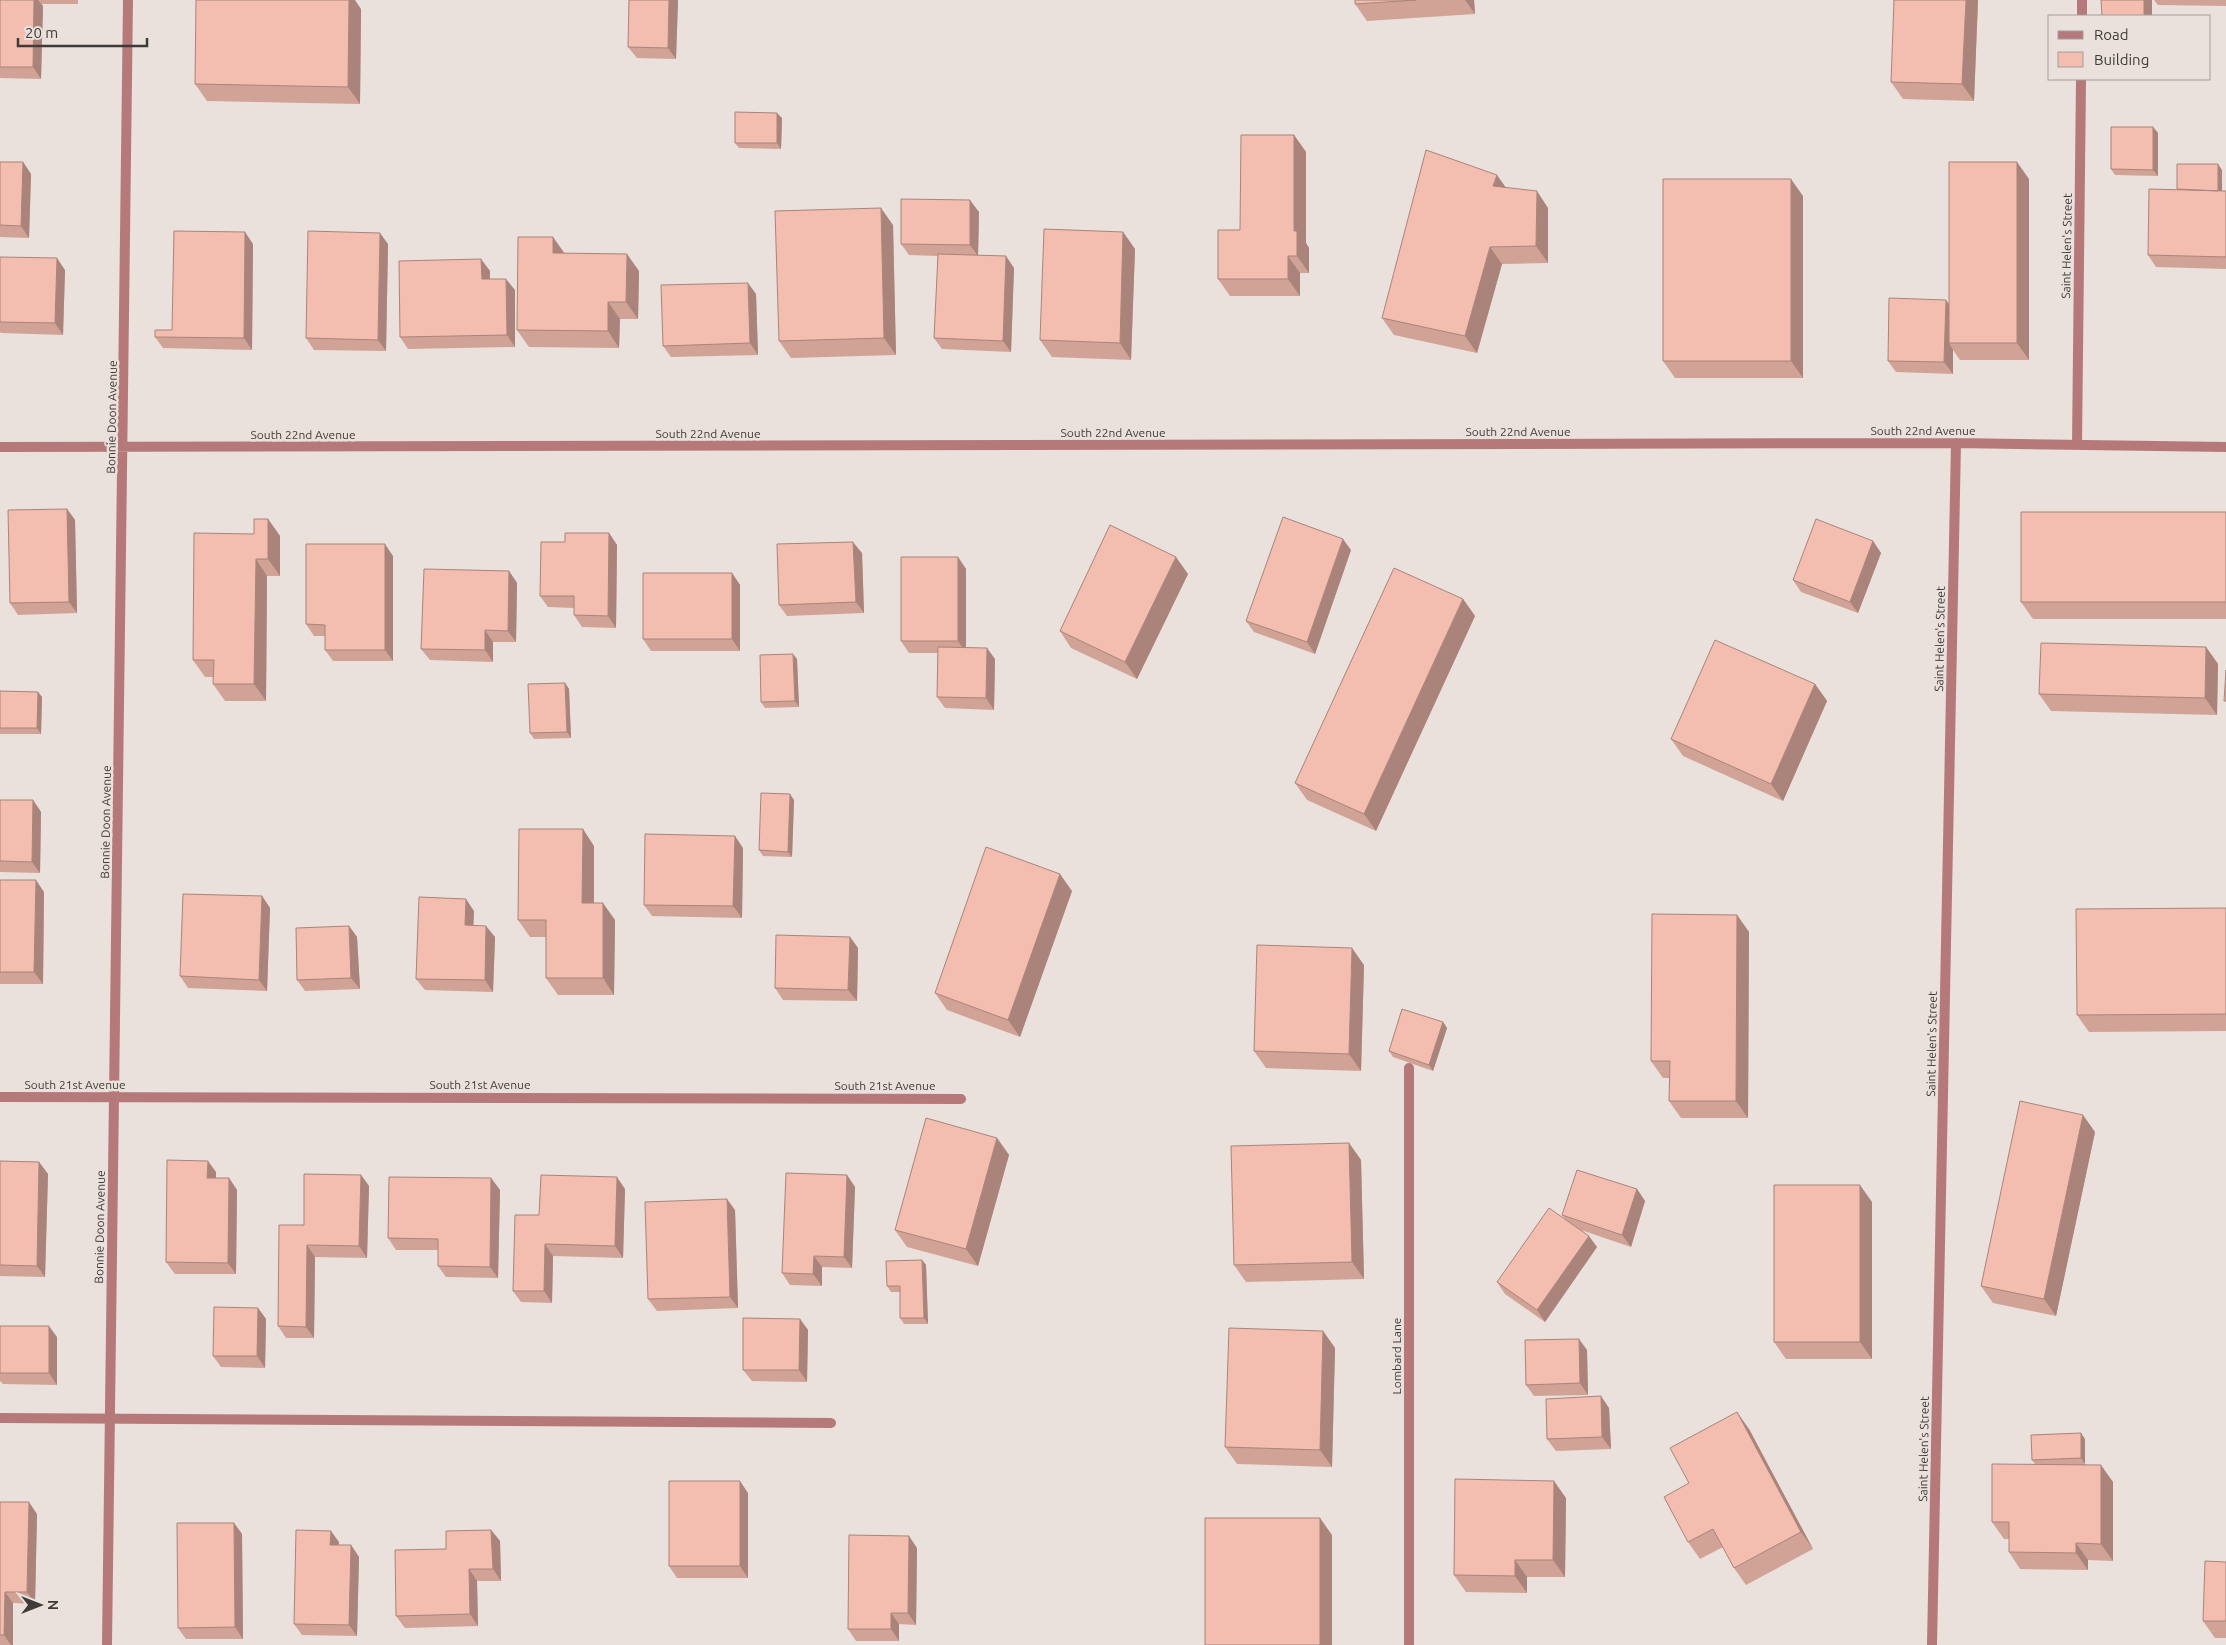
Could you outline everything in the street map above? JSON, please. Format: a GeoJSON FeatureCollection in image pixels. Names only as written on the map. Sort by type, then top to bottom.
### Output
{"type":"FeatureCollection","features":[{"type":"Feature","properties":{"kind":"street","name":"Bonnie Doon Avenue"},"geometry":{"type":"LineString","coordinates":[[107,1645],[124,448],[128,0]]}},
{"type":"Feature","properties":{"kind":"street"},"geometry":{"type":"LineString","coordinates":[[2082,0],[2082,15]]}},
{"type":"Feature","properties":{"kind":"street","name":"Saint Helen's Street"},"geometry":{"type":"LineString","coordinates":[[2077,444],[2081,80]]}},
{"type":"Feature","properties":{"kind":"street","name":"South 22nd Avenue"},"geometry":{"type":"LineString","coordinates":[[0,447],[1956,443],[2226,447]]}},
{"type":"Feature","properties":{"kind":"street","name":"Saint Helen's Street"},"geometry":{"type":"LineString","coordinates":[[1932,1645],[1956,443]]}},
{"type":"Feature","properties":{"kind":"street","name":"Lombard Lane"},"geometry":{"type":"LineString","coordinates":[[1409,1068],[1409,1645]]}},
{"type":"Feature","properties":{"kind":"street","name":"South 21st Avenue"},"geometry":{"type":"LineString","coordinates":[[0,1097],[961,1099]]}},
{"type":"Feature","properties":{"kind":"street"},"geometry":{"type":"LineString","coordinates":[[0,1418],[831,1423]]}},
{"type":"Feature","properties":{"kind":"building"},"geometry":{"type":"Polygon","coordinates":[[[0,0],[34,0],[33,67],[0,67],[0,0]]]}},
{"type":"Feature","properties":{"kind":"building"},"geometry":{"type":"Polygon","coordinates":[[[196,0],[349,0],[348,87],[195,84],[196,0]]]}},
{"type":"Feature","properties":{"kind":"building"},"geometry":{"type":"Polygon","coordinates":[[[629,0],[669,0],[668,48],[628,47],[629,0]]]}},
{"type":"Feature","properties":{"kind":"building"},"geometry":{"type":"Polygon","coordinates":[[[1355,0],[1416,0],[1355,4],[1355,0]]]}},
{"type":"Feature","properties":{"kind":"building"},"geometry":{"type":"Polygon","coordinates":[[[1894,0],[1966,0],[1962,84],[1891,82],[1894,0]]]}},
{"type":"Feature","properties":{"kind":"building"},"geometry":{"type":"Polygon","coordinates":[[[2101,0],[2144,0],[2144,15],[2102,15],[2101,0]]]}},
{"type":"Feature","properties":{"kind":"building"},"geometry":{"type":"Polygon","coordinates":[[[735,112],[777,113],[777,143],[735,143],[735,112]]]}},
{"type":"Feature","properties":{"kind":"building"},"geometry":{"type":"Polygon","coordinates":[[[2111,127],[2153,127],[2153,170],[2111,169],[2111,127]]]}},
{"type":"Feature","properties":{"kind":"building"},"geometry":{"type":"Polygon","coordinates":[[[1241,135],[1294,135],[1294,231],[1297,231],[1297,256],[1288,256],[1288,279],[1218,279],[1218,230],[1240,230],[1241,135]]]}},
{"type":"Feature","properties":{"kind":"building"},"geometry":{"type":"Polygon","coordinates":[[[1426,150],[1497,175],[1493,186],[1537,191],[1536,246],[1490,247],[1465,336],[1382,318],[1426,150]]]}},
{"type":"Feature","properties":{"kind":"building"},"geometry":{"type":"Polygon","coordinates":[[[0,162],[23,162],[21,226],[0,225],[0,162]]]}},
{"type":"Feature","properties":{"kind":"building"},"geometry":{"type":"Polygon","coordinates":[[[1949,162],[2017,162],[2017,343],[1949,343],[1949,162]]]}},
{"type":"Feature","properties":{"kind":"building"},"geometry":{"type":"Polygon","coordinates":[[[2177,164],[2218,164],[2218,191],[2177,189],[2177,164]]]}},
{"type":"Feature","properties":{"kind":"building"},"geometry":{"type":"Polygon","coordinates":[[[1663,179],[1791,179],[1791,361],[1663,361],[1663,179]]]}},
{"type":"Feature","properties":{"kind":"building"},"geometry":{"type":"Polygon","coordinates":[[[2149,189],[2226,191],[2226,257],[2148,255],[2149,189]]]}},
{"type":"Feature","properties":{"kind":"building"},"geometry":{"type":"Polygon","coordinates":[[[901,199],[970,200],[970,245],[901,244],[901,199]]]}},
{"type":"Feature","properties":{"kind":"building"},"geometry":{"type":"Polygon","coordinates":[[[881,208],[884,338],[779,341],[775,211],[881,208]]]}},
{"type":"Feature","properties":{"kind":"building"},"geometry":{"type":"Polygon","coordinates":[[[1044,229],[1123,232],[1120,343],[1040,340],[1044,229]]]}},
{"type":"Feature","properties":{"kind":"building"},"geometry":{"type":"Polygon","coordinates":[[[174,231],[245,232],[244,338],[155,337],[155,330],[172,330],[174,231]]]}},
{"type":"Feature","properties":{"kind":"building"},"geometry":{"type":"Polygon","coordinates":[[[308,231],[380,233],[378,340],[306,338],[308,231]]]}},
{"type":"Feature","properties":{"kind":"building"},"geometry":{"type":"Polygon","coordinates":[[[518,237],[553,237],[553,253],[627,254],[626,302],[608,302],[608,331],[517,330],[518,237]]]}},
{"type":"Feature","properties":{"kind":"building"},"geometry":{"type":"Polygon","coordinates":[[[938,254],[1006,256],[1003,341],[934,338],[938,254]]]}},
{"type":"Feature","properties":{"kind":"building"},"geometry":{"type":"Polygon","coordinates":[[[0,257],[57,258],[55,323],[0,322],[0,257]]]}},
{"type":"Feature","properties":{"kind":"building"},"geometry":{"type":"Polygon","coordinates":[[[481,259],[482,279],[506,279],[507,335],[400,337],[399,261],[481,259]]]}},
{"type":"Feature","properties":{"kind":"building"},"geometry":{"type":"Polygon","coordinates":[[[748,283],[750,343],[663,346],[661,285],[748,283]]]}},
{"type":"Feature","properties":{"kind":"building"},"geometry":{"type":"Polygon","coordinates":[[[1889,298],[1946,300],[1944,362],[1888,361],[1889,298]]]}},
{"type":"Feature","properties":{"kind":"building"},"geometry":{"type":"Polygon","coordinates":[[[67,509],[69,602],[10,603],[8,510],[67,509]]]}},
{"type":"Feature","properties":{"kind":"building"},"geometry":{"type":"Polygon","coordinates":[[[2021,512],[2226,512],[2226,602],[2021,602],[2021,512]]]}},
{"type":"Feature","properties":{"kind":"building"},"geometry":{"type":"Polygon","coordinates":[[[1283,517],[1343,539],[1307,642],[1246,621],[1283,517]]]}},
{"type":"Feature","properties":{"kind":"building"},"geometry":{"type":"Polygon","coordinates":[[[254,519],[268,519],[268,559],[256,559],[254,684],[213,684],[214,660],[193,660],[194,533],[254,534],[254,519]]]}},
{"type":"Feature","properties":{"kind":"building"},"geometry":{"type":"Polygon","coordinates":[[[1816,519],[1873,541],[1850,602],[1793,580],[1816,519]]]}},
{"type":"Feature","properties":{"kind":"building"},"geometry":{"type":"Polygon","coordinates":[[[1110,525],[1176,557],[1125,662],[1060,631],[1110,525]]]}},
{"type":"Feature","properties":{"kind":"building"},"geometry":{"type":"Polygon","coordinates":[[[565,533],[609,533],[608,616],[574,615],[574,596],[540,596],[541,542],[565,542],[565,533]]]}},
{"type":"Feature","properties":{"kind":"building"},"geometry":{"type":"Polygon","coordinates":[[[853,542],[856,602],[779,605],[777,544],[853,542]]]}},
{"type":"Feature","properties":{"kind":"building"},"geometry":{"type":"Polygon","coordinates":[[[306,544],[385,544],[385,650],[325,650],[325,625],[306,624],[306,544]]]}},
{"type":"Feature","properties":{"kind":"building"},"geometry":{"type":"Polygon","coordinates":[[[901,557],[958,557],[958,641],[901,641],[901,557]]]}},
{"type":"Feature","properties":{"kind":"building"},"geometry":{"type":"Polygon","coordinates":[[[1394,568],[1463,599],[1364,814],[1295,783],[1394,568]]]}},
{"type":"Feature","properties":{"kind":"building"},"geometry":{"type":"Polygon","coordinates":[[[424,569],[509,571],[508,631],[485,630],[485,650],[421,649],[424,569]]]}},
{"type":"Feature","properties":{"kind":"building"},"geometry":{"type":"Polygon","coordinates":[[[643,573],[732,573],[732,639],[643,639],[643,573]]]}},
{"type":"Feature","properties":{"kind":"building"},"geometry":{"type":"Polygon","coordinates":[[[1715,640],[1815,684],[1771,784],[1671,739],[1715,640]]]}},
{"type":"Feature","properties":{"kind":"building"},"geometry":{"type":"Polygon","coordinates":[[[2041,643],[2206,647],[2205,698],[2039,694],[2041,643]]]}},
{"type":"Feature","properties":{"kind":"building"},"geometry":{"type":"Polygon","coordinates":[[[938,647],[987,648],[986,698],[937,697],[938,647]]]}},
{"type":"Feature","properties":{"kind":"building"},"geometry":{"type":"Polygon","coordinates":[[[793,654],[795,701],[761,702],[760,655],[793,654]]]}},
{"type":"Feature","properties":{"kind":"building"},"geometry":{"type":"Polygon","coordinates":[[[2226,670],[2226,701],[2224,701],[2226,670]]]}},
{"type":"Feature","properties":{"kind":"building"},"geometry":{"type":"Polygon","coordinates":[[[565,683],[567,732],[530,733],[528,684],[565,683]]]}},
{"type":"Feature","properties":{"kind":"building"},"geometry":{"type":"Polygon","coordinates":[[[0,691],[38,692],[37,728],[0,728],[0,691]]]}},
{"type":"Feature","properties":{"kind":"building"},"geometry":{"type":"Polygon","coordinates":[[[761,793],[790,794],[788,852],[759,850],[761,793]]]}},
{"type":"Feature","properties":{"kind":"building"},"geometry":{"type":"Polygon","coordinates":[[[0,800],[33,800],[32,862],[0,861],[0,800]]]}},
{"type":"Feature","properties":{"kind":"building"},"geometry":{"type":"Polygon","coordinates":[[[519,829],[583,829],[582,903],[603,903],[603,978],[546,978],[546,920],[518,920],[519,829]]]}},
{"type":"Feature","properties":{"kind":"building"},"geometry":{"type":"Polygon","coordinates":[[[645,834],[735,836],[733,906],[644,905],[645,834]]]}},
{"type":"Feature","properties":{"kind":"building"},"geometry":{"type":"Polygon","coordinates":[[[986,847],[1060,874],[1008,1020],[935,993],[986,847]]]}},
{"type":"Feature","properties":{"kind":"building"},"geometry":{"type":"Polygon","coordinates":[[[0,880],[36,880],[34,972],[0,972],[0,880]]]}},
{"type":"Feature","properties":{"kind":"building"},"geometry":{"type":"Polygon","coordinates":[[[183,894],[262,896],[259,980],[180,976],[183,894]]]}},
{"type":"Feature","properties":{"kind":"building"},"geometry":{"type":"Polygon","coordinates":[[[419,897],[466,899],[465,925],[486,926],[485,980],[416,979],[419,897]]]}},
{"type":"Feature","properties":{"kind":"building"},"geometry":{"type":"Polygon","coordinates":[[[2226,908],[2226,1014],[2077,1015],[2076,909],[2226,908]]]}},
{"type":"Feature","properties":{"kind":"building"},"geometry":{"type":"Polygon","coordinates":[[[1652,914],[1737,915],[1736,1101],[1669,1101],[1670,1061],[1651,1061],[1652,914]]]}},
{"type":"Feature","properties":{"kind":"building"},"geometry":{"type":"Polygon","coordinates":[[[349,926],[351,978],[297,980],[296,928],[349,926]]]}},
{"type":"Feature","properties":{"kind":"building"},"geometry":{"type":"Polygon","coordinates":[[[776,935],[850,937],[848,990],[775,988],[776,935]]]}},
{"type":"Feature","properties":{"kind":"building"},"geometry":{"type":"Polygon","coordinates":[[[1257,945],[1352,948],[1349,1054],[1254,1051],[1257,945]]]}},
{"type":"Feature","properties":{"kind":"building"},"geometry":{"type":"Polygon","coordinates":[[[1402,1009],[1443,1022],[1429,1065],[1389,1051],[1402,1009]]]}},
{"type":"Feature","properties":{"kind":"building"},"geometry":{"type":"Polygon","coordinates":[[[2020,1101],[2083,1115],[2044,1299],[1981,1286],[2020,1101]]]}},
{"type":"Feature","properties":{"kind":"building"},"geometry":{"type":"Polygon","coordinates":[[[926,1118],[997,1138],[966,1249],[895,1230],[926,1118]]]}},
{"type":"Feature","properties":{"kind":"building"},"geometry":{"type":"Polygon","coordinates":[[[1349,1143],[1352,1262],[1234,1265],[1231,1146],[1349,1143]]]}},
{"type":"Feature","properties":{"kind":"building"},"geometry":{"type":"Polygon","coordinates":[[[167,1160],[208,1161],[207,1178],[229,1178],[228,1263],[166,1262],[167,1160]]]}},
{"type":"Feature","properties":{"kind":"building"},"geometry":{"type":"Polygon","coordinates":[[[0,1161],[39,1162],[37,1266],[0,1265],[0,1161]]]}},
{"type":"Feature","properties":{"kind":"building"},"geometry":{"type":"Polygon","coordinates":[[[1577,1170],[1637,1189],[1622,1235],[1562,1215],[1577,1170]]]}},
{"type":"Feature","properties":{"kind":"building"},"geometry":{"type":"Polygon","coordinates":[[[786,1173],[847,1175],[844,1257],[814,1256],[813,1274],[782,1273],[786,1173]]]}},
{"type":"Feature","properties":{"kind":"building"},"geometry":{"type":"Polygon","coordinates":[[[304,1174],[361,1175],[359,1246],[307,1245],[306,1327],[278,1326],[279,1225],[304,1225],[304,1174]]]}},
{"type":"Feature","properties":{"kind":"building"},"geometry":{"type":"Polygon","coordinates":[[[541,1175],[617,1177],[615,1246],[545,1244],[544,1291],[513,1291],[515,1215],[539,1215],[541,1175]]]}},
{"type":"Feature","properties":{"kind":"building"},"geometry":{"type":"Polygon","coordinates":[[[389,1177],[491,1178],[490,1267],[438,1266],[438,1239],[388,1238],[389,1177]]]}},
{"type":"Feature","properties":{"kind":"building"},"geometry":{"type":"Polygon","coordinates":[[[1774,1185],[1860,1185],[1860,1342],[1774,1342],[1774,1185]]]}},
{"type":"Feature","properties":{"kind":"building"},"geometry":{"type":"Polygon","coordinates":[[[727,1199],[730,1297],[648,1299],[645,1202],[727,1199]]]}},
{"type":"Feature","properties":{"kind":"building"},"geometry":{"type":"Polygon","coordinates":[[[1549,1208],[1589,1236],[1537,1310],[1497,1282],[1549,1208]]]}},
{"type":"Feature","properties":{"kind":"building"},"geometry":{"type":"Polygon","coordinates":[[[922,1260],[924,1318],[900,1318],[900,1286],[887,1286],[886,1261],[922,1260]]]}},
{"type":"Feature","properties":{"kind":"building"},"geometry":{"type":"Polygon","coordinates":[[[214,1307],[258,1308],[257,1356],[213,1356],[214,1307]]]}},
{"type":"Feature","properties":{"kind":"building"},"geometry":{"type":"Polygon","coordinates":[[[743,1318],[800,1319],[799,1370],[743,1370],[743,1318]]]}},
{"type":"Feature","properties":{"kind":"building"},"geometry":{"type":"Polygon","coordinates":[[[0,1326],[49,1326],[49,1373],[0,1373],[0,1326]]]}},
{"type":"Feature","properties":{"kind":"building"},"geometry":{"type":"Polygon","coordinates":[[[1229,1328],[1323,1331],[1320,1450],[1225,1447],[1229,1328]]]}},
{"type":"Feature","properties":{"kind":"building"},"geometry":{"type":"Polygon","coordinates":[[[1579,1339],[1580,1383],[1526,1385],[1525,1340],[1579,1339]]]}},
{"type":"Feature","properties":{"kind":"building"},"geometry":{"type":"Polygon","coordinates":[[[1601,1396],[1602,1437],[1547,1439],[1546,1399],[1601,1396]]]}},
{"type":"Feature","properties":{"kind":"building"},"geometry":{"type":"Polygon","coordinates":[[[1737,1412],[1801,1532],[1734,1568],[1713,1529],[1688,1542],[1664,1497],[1689,1483],[1670,1448],[1737,1412]]]}},
{"type":"Feature","properties":{"kind":"building"},"geometry":{"type":"Polygon","coordinates":[[[2081,1433],[2081,1458],[2032,1460],[2031,1435],[2081,1433]]]}},
{"type":"Feature","properties":{"kind":"building"},"geometry":{"type":"Polygon","coordinates":[[[1992,1464],[2101,1465],[2101,1544],[2076,1543],[2076,1553],[2009,1552],[2009,1522],[1992,1522],[1992,1464]]]}},
{"type":"Feature","properties":{"kind":"building"},"geometry":{"type":"Polygon","coordinates":[[[1455,1479],[1554,1481],[1553,1560],[1515,1560],[1515,1576],[1454,1575],[1455,1479]]]}},
{"type":"Feature","properties":{"kind":"building"},"geometry":{"type":"Polygon","coordinates":[[[669,1481],[740,1481],[740,1566],[669,1566],[669,1481]]]}},
{"type":"Feature","properties":{"kind":"building"},"geometry":{"type":"Polygon","coordinates":[[[0,1502],[29,1502],[27,1592],[5,1592],[4,1635],[0,1635],[0,1502]]]}},
{"type":"Feature","properties":{"kind":"building"},"geometry":{"type":"Polygon","coordinates":[[[1205,1518],[1320,1518],[1320,1645],[1205,1645],[1205,1518]]]}},
{"type":"Feature","properties":{"kind":"building"},"geometry":{"type":"Polygon","coordinates":[[[177,1523],[234,1523],[235,1627],[178,1628],[177,1523]]]}},
{"type":"Feature","properties":{"kind":"building"},"geometry":{"type":"Polygon","coordinates":[[[296,1530],[331,1531],[330,1545],[351,1545],[349,1625],[294,1624],[296,1530]]]}},
{"type":"Feature","properties":{"kind":"building"},"geometry":{"type":"Polygon","coordinates":[[[491,1530],[493,1569],[469,1569],[470,1614],[396,1616],[395,1550],[446,1549],[446,1531],[491,1530]]]}},
{"type":"Feature","properties":{"kind":"building"},"geometry":{"type":"Polygon","coordinates":[[[849,1535],[909,1536],[908,1613],[891,1613],[891,1629],[848,1629],[849,1535]]]}},
{"type":"Feature","properties":{"kind":"building"},"geometry":{"type":"Polygon","coordinates":[[[2205,1561],[2226,1562],[2226,1621],[2203,1621],[2205,1561]]]}}]}
